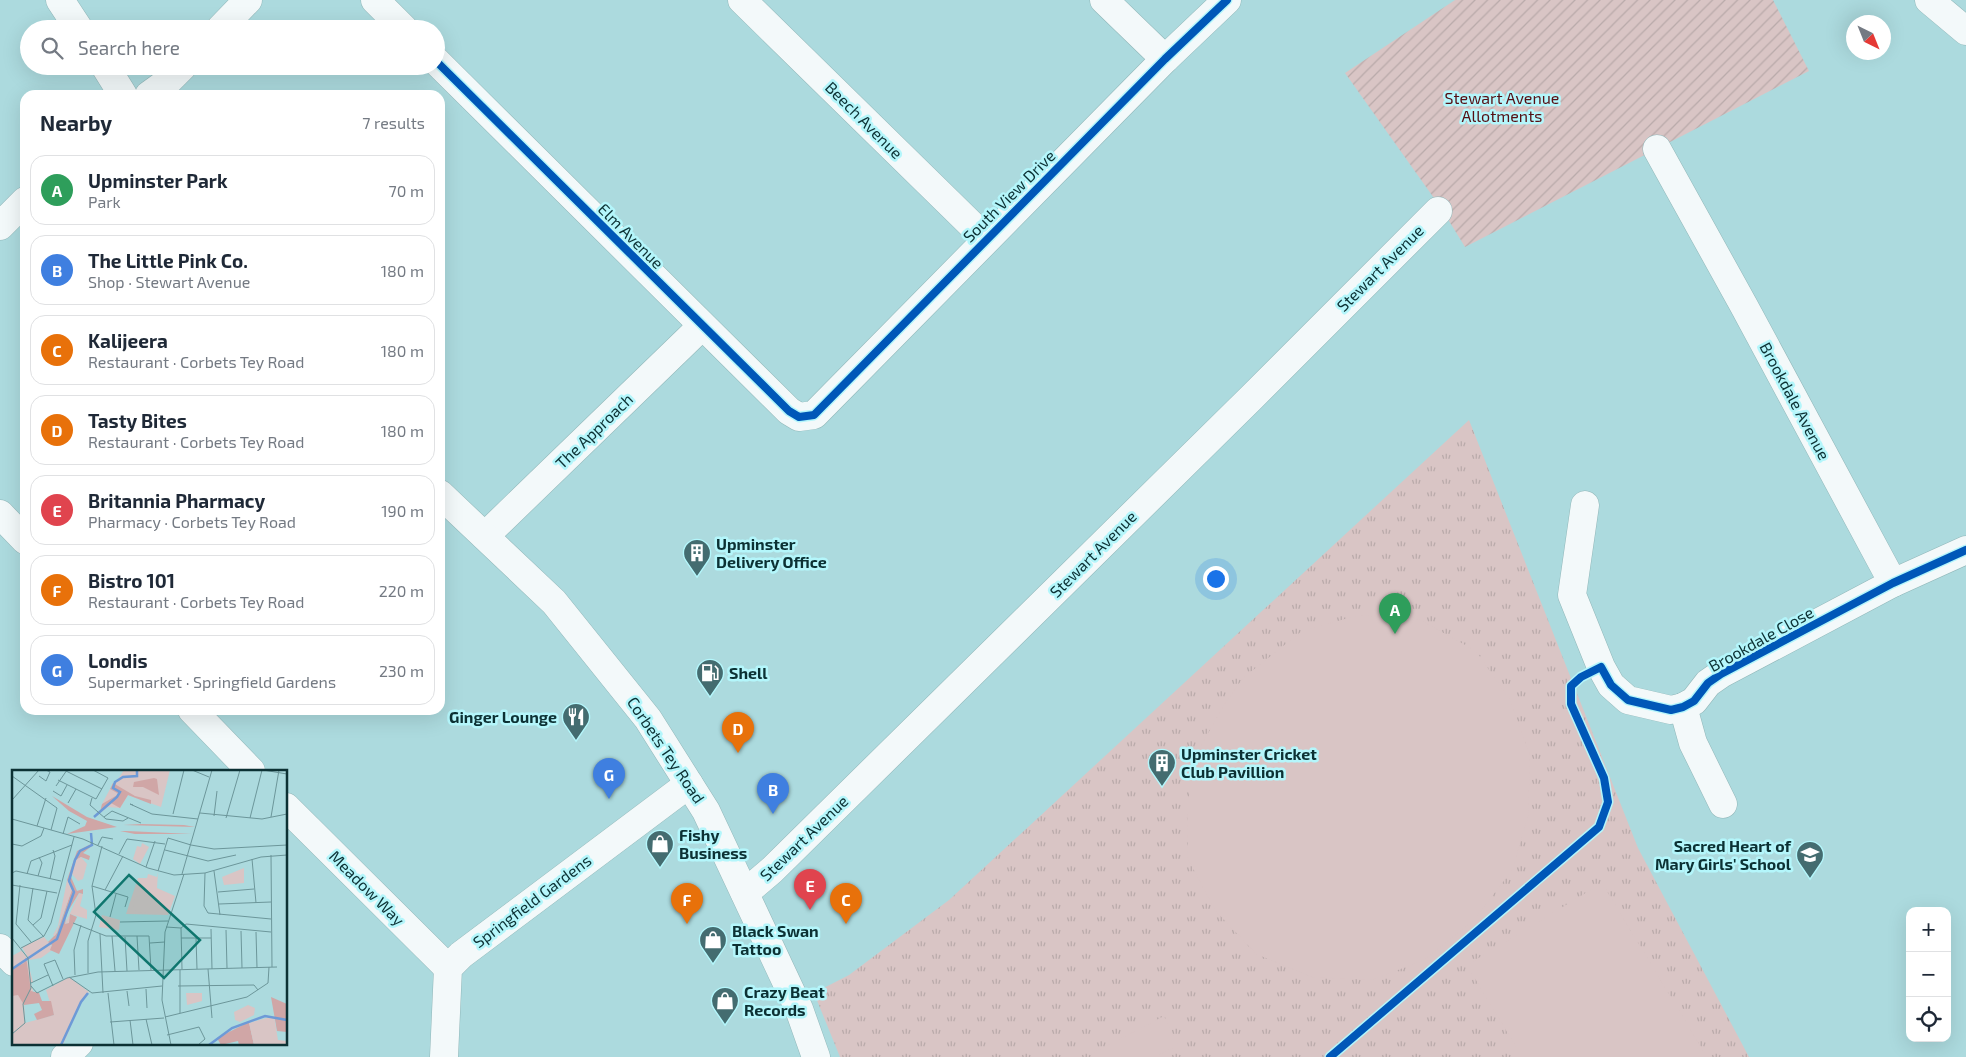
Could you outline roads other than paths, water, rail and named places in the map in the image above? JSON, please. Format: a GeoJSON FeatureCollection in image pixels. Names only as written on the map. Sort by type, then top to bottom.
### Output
{"type":"FeatureCollection","features":[{"type":"Feature","properties":{"kind":"street"},"geometry":{"type":"LineString","coordinates":[[60,0],[73,20]]}},
{"type":"Feature","properties":{"kind":"street"},"geometry":{"type":"LineString","coordinates":[[229,20],[248,0]]}},
{"type":"Feature","properties":{"kind":"street"},"geometry":{"type":"LineString","coordinates":[[375,0],[395,20]]}},
{"type":"Feature","properties":{"kind":"street","name":"Beech Avenue"},"geometry":{"type":"LineString","coordinates":[[742,0],[986,239]]}},
{"type":"Feature","properties":{"kind":"street"},"geometry":{"type":"LineString","coordinates":[[1104,0],[1166,59]]}},
{"type":"Feature","properties":{"kind":"street","name":"South View Drive"},"geometry":{"type":"LineString","coordinates":[[814,415],[986,239],[1227,0]]}},
{"type":"Feature","properties":{"kind":"street"},"geometry":{"type":"LineString","coordinates":[[1929,0],[1966,31]]}},
{"type":"Feature","properties":{"kind":"street","name":"Elm Avenue"},"geometry":{"type":"LineString","coordinates":[[445,70],[789,411],[799,417],[814,415]]}},
{"type":"Feature","properties":{"kind":"street"},"geometry":{"type":"LineString","coordinates":[[110,75],[120,90]]}},
{"type":"Feature","properties":{"kind":"street"},"geometry":{"type":"LineString","coordinates":[[156,90],[173,75]]}},
{"type":"Feature","properties":{"kind":"street","name":"Brookdale Avenue"},"geometry":{"type":"LineString","coordinates":[[1657,149],[1893,583]]}},
{"type":"Feature","properties":{"kind":"street"},"geometry":{"type":"LineString","coordinates":[[0,226],[20,207]]}},
{"type":"Feature","properties":{"kind":"street","name":"Stewart Avenue"},"geometry":{"type":"LineString","coordinates":[[745,893],[772,870],[1252,398],[1438,211]]}},
{"type":"Feature","properties":{"kind":"street","name":"The Approach"},"geometry":{"type":"LineString","coordinates":[[485,536],[702,326]]}},
{"type":"Feature","properties":{"kind":"street","name":"Corbets Tey Road"},"geometry":{"type":"LineString","coordinates":[[445,499],[554,602],[637,705],[690,784],[706,811],[745,893],[798,1009],[816,1057]]}},
{"type":"Feature","properties":{"kind":"street"},"geometry":{"type":"LineString","coordinates":[[1585,505],[1572,595],[1601,667],[1611,685],[1628,700],[1671,710],[1683,707],[1693,742],[1723,804]]}},
{"type":"Feature","properties":{"kind":"street"},"geometry":{"type":"LineString","coordinates":[[0,514],[20,535]]}},
{"type":"Feature","properties":{"kind":"street"},"geometry":{"type":"LineString","coordinates":[[1893,583],[1966,550]]}},
{"type":"Feature","properties":{"kind":"street","name":"Brookdale Close"},"geometry":{"type":"LineString","coordinates":[[1683,707],[1694,701],[1708,683],[1721,674],[1893,583]]}},
{"type":"Feature","properties":{"kind":"street"},"geometry":{"type":"LineString","coordinates":[[197,715],[250,770]]}},
{"type":"Feature","properties":{"kind":"street","name":"Springfield Gardens"},"geometry":{"type":"LineString","coordinates":[[448,968],[461,955],[690,784]]}},
{"type":"Feature","properties":{"kind":"street","name":"Meadow Way"},"geometry":{"type":"LineString","coordinates":[[292,824],[448,968]]}},
{"type":"Feature","properties":{"kind":"street"},"geometry":{"type":"LineString","coordinates":[[0,948],[12,960]]}},
{"type":"Feature","properties":{"kind":"street"},"geometry":{"type":"LineString","coordinates":[[444,1057],[448,968]]}},
{"type":"Feature","properties":{"kind":"street"},"geometry":{"type":"LineString","coordinates":[[65,1057],[78,1044]]}},
{"type":"Feature","properties":{"kind":"place","name":"Upminster Delivery Office"},"geometry":{"type":"Point","coordinates":[697,577]}},
{"type":"Feature","properties":{"kind":"place","name":"Upminster Park"},"geometry":{"type":"Point","coordinates":[1395,634]}},
{"type":"Feature","properties":{"kind":"place","name":"Shell"},"geometry":{"type":"Point","coordinates":[710,697]}},
{"type":"Feature","properties":{"kind":"place","name":"Ginger Lounge"},"geometry":{"type":"Point","coordinates":[576,741]}},
{"type":"Feature","properties":{"kind":"place","name":"Tasty Bites"},"geometry":{"type":"Point","coordinates":[738,753]}},
{"type":"Feature","properties":{"kind":"place","name":"Upminster Cricket Club Pavillion"},"geometry":{"type":"Point","coordinates":[1162,787]}},
{"type":"Feature","properties":{"kind":"place","name":"Londis"},"geometry":{"type":"Point","coordinates":[609,799]}},
{"type":"Feature","properties":{"kind":"place","name":"The Little Pink Co."},"geometry":{"type":"Point","coordinates":[773,814]}},
{"type":"Feature","properties":{"kind":"place","name":"Fishy Business"},"geometry":{"type":"Point","coordinates":[660,868]}},
{"type":"Feature","properties":{"kind":"place","name":"Sacred Heart of Mary Girls' School"},"geometry":{"type":"Point","coordinates":[1810,879]}},
{"type":"Feature","properties":{"kind":"place","name":"Britannia Pharmacy"},"geometry":{"type":"Point","coordinates":[810,910]}},
{"type":"Feature","properties":{"kind":"place","name":"Bistro 101"},"geometry":{"type":"Point","coordinates":[687,924]}},
{"type":"Feature","properties":{"kind":"place","name":"Kalijeera"},"geometry":{"type":"Point","coordinates":[846,924]}},
{"type":"Feature","properties":{"kind":"place","name":"Black Swan Tattoo"},"geometry":{"type":"Point","coordinates":[713,964]}},
{"type":"Feature","properties":{"kind":"place","name":"Crazy Beat Records"},"geometry":{"type":"Point","coordinates":[725,1025]}},
{"type":"Feature","properties":{"kind":"park label","name":"Stewart Avenue Allotments"},"geometry":{"type":"Point","coordinates":[1502,107]}}]}
